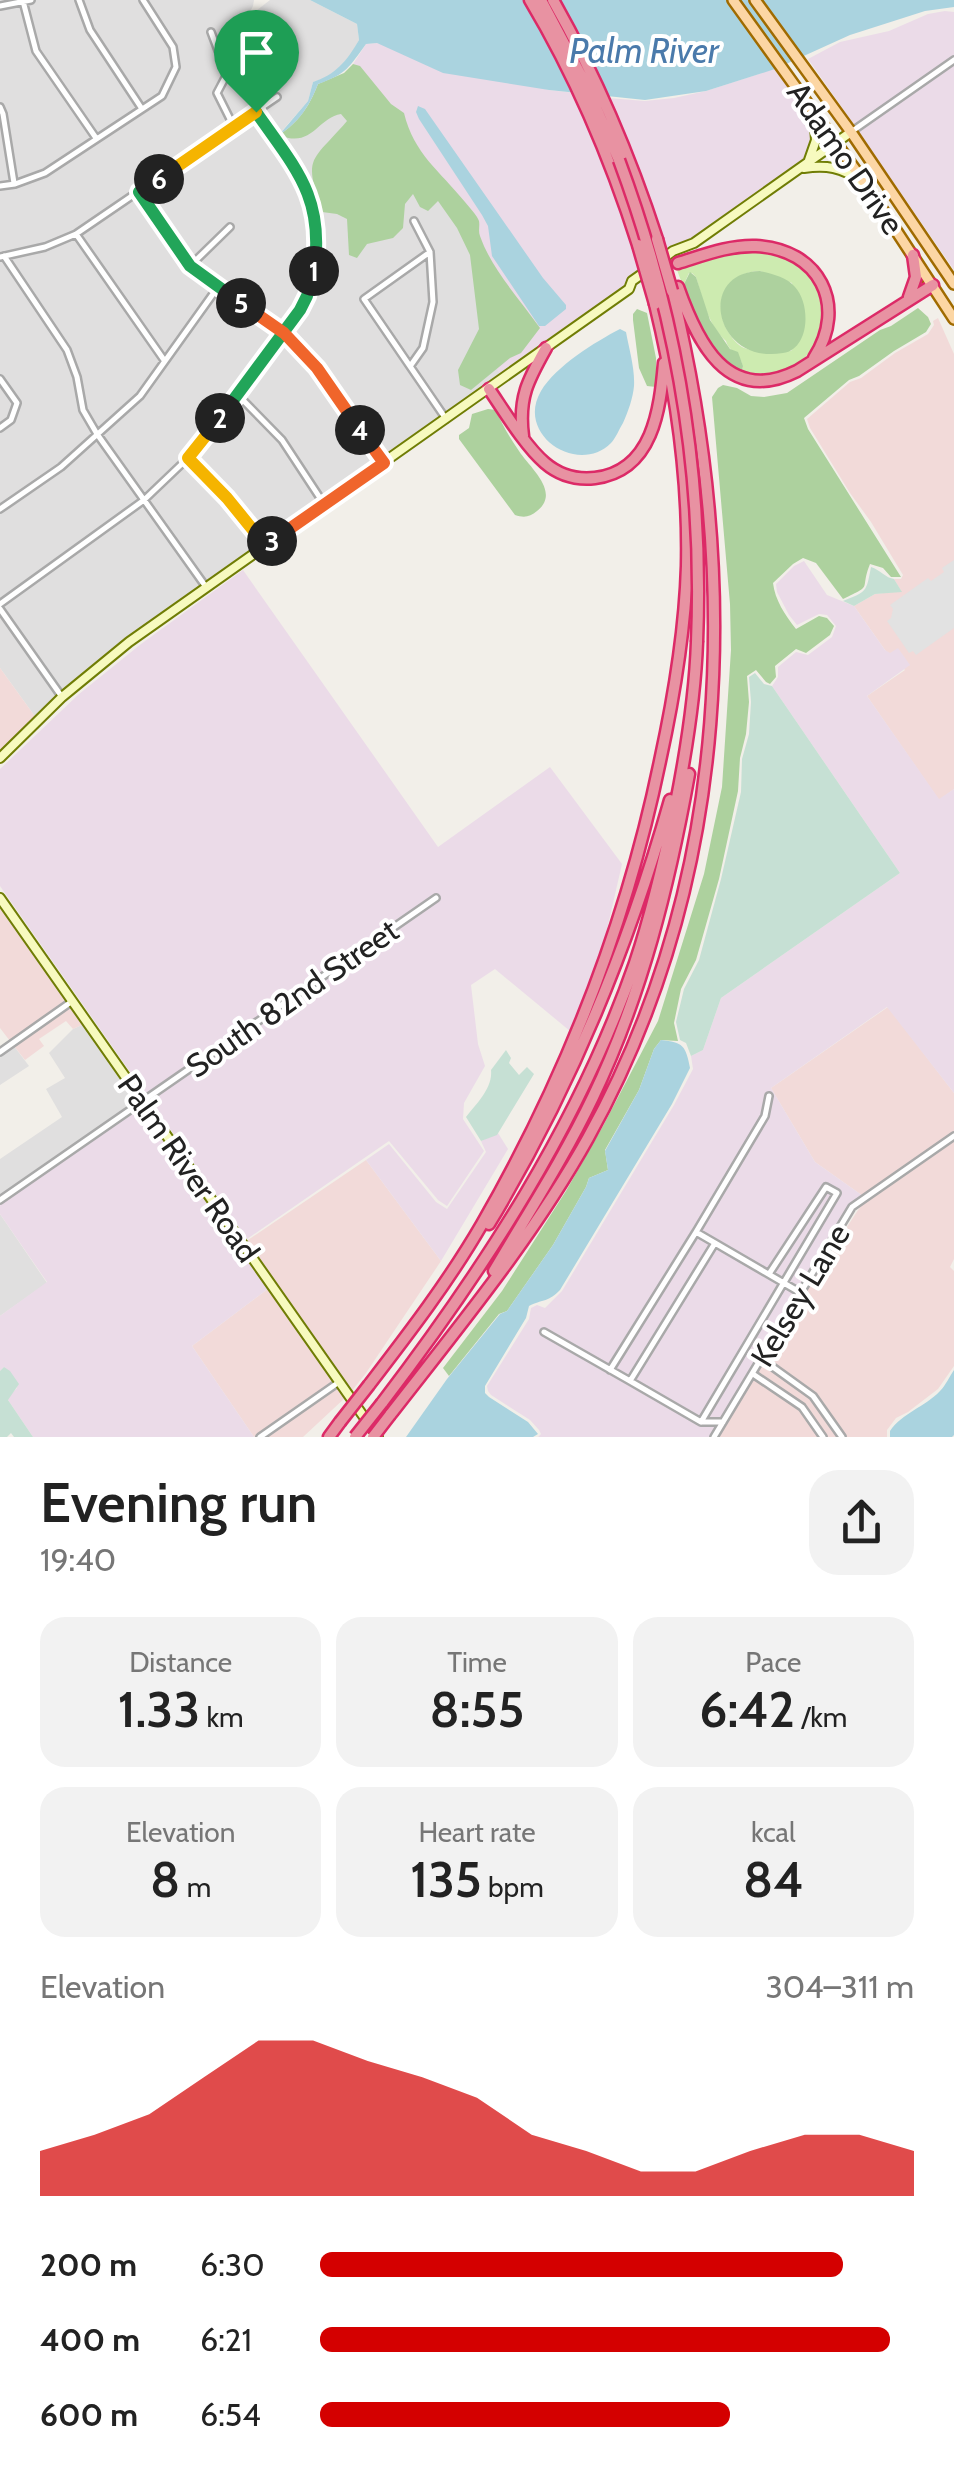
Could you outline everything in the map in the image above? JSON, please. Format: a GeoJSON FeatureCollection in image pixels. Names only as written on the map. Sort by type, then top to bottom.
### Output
{"type":"FeatureCollection","features":[{"type":"Feature","properties":{"kind":"highway"},"geometry":{"type":"LineString","coordinates":[[329,1437],[434,1300],[482,1225],[559,1078],[608,955],[643,836],[678,668],[686,588],[686,498],[665,347],[638,245],[606,154],[567,68],[530,0]]}},
{"type":"Feature","properties":{"kind":"highway"},"geometry":{"type":"LineString","coordinates":[[355,1437],[458,1302],[496,1243],[544,1162],[592,1066],[625,990],[651,912],[663,869],[692,714],[699,574],[694,476],[683,392],[665,304],[613,145],[541,0]]}},
{"type":"Feature","properties":{"kind":"highway"},"geometry":{"type":"LineString","coordinates":[[553,0],[616,127],[691,324],[720,365],[753,380],[791,374],[933,285]]}},
{"type":"Feature","properties":{"kind":"highway"},"geometry":{"type":"LineString","coordinates":[[678,263],[743,246],[776,248],[805,263],[823,285],[829,312],[826,335],[812,361]]}},
{"type":"Feature","properties":{"kind":"highway"},"geometry":{"type":"LineString","coordinates":[[908,299],[916,277],[913,255]]}},
{"type":"Feature","properties":{"kind":"highway"},"geometry":{"type":"LineString","coordinates":[[376,1437],[553,1198],[622,1072],[668,950],[697,836],[710,739],[714,647],[712,564],[696,412],[675,289]]}},
{"type":"Feature","properties":{"kind":"highway"},"geometry":{"type":"LineString","coordinates":[[488,389],[545,464],[568,476],[593,478],[618,472],[640,454],[654,427],[665,347]]}},
{"type":"Feature","properties":{"kind":"highway"},"geometry":{"type":"LineString","coordinates":[[524,437],[523,396],[546,348]]}},
{"type":"Feature","properties":{"kind":"highway"},"geometry":{"type":"LineString","coordinates":[[486,1291],[492,1274],[578,1128],[606,1069],[641,977],[679,830],[693,748],[692,714]]}},
{"type":"Feature","properties":{"kind":"highway"},"geometry":{"type":"LineString","coordinates":[[434,1300],[454,1279],[508,1192],[581,1048],[644,892],[682,750],[688,742]]}},
{"type":"Feature","properties":{"kind":"main road","name":"Adamo Drive"},"geometry":{"type":"LineString","coordinates":[[733,0],[867,186],[954,319]]}},
{"type":"Feature","properties":{"kind":"main road","name":"Adamo Drive"},"geometry":{"type":"LineString","coordinates":[[755,0],[954,284]]}},
{"type":"Feature","properties":{"kind":"street"},"geometry":{"type":"LineString","coordinates":[[79,0],[90,30],[143,110]]}},
{"type":"Feature","properties":{"kind":"street"},"geometry":{"type":"LineString","coordinates":[[0,186],[45,172],[162,96],[176,68],[173,47],[143,0]]}},
{"type":"Feature","properties":{"kind":"street"},"geometry":{"type":"LineString","coordinates":[[0,6],[27,1],[36,52],[96,138]]}},
{"type":"Feature","properties":{"kind":"street"},"geometry":{"type":"LineString","coordinates":[[211,32],[227,74],[217,93],[234,126]]}},
{"type":"Feature","properties":{"kind":"street"},"geometry":{"type":"LineString","coordinates":[[0,758],[62,697],[129,642],[630,289],[632,281],[674,251],[694,243],[954,60]]}},
{"type":"Feature","properties":{"kind":"street"},"geometry":{"type":"LineString","coordinates":[[206,588],[97,434],[83,410],[77,377],[66,350],[2,256],[45,247],[76,234],[278,97]]}},
{"type":"Feature","properties":{"kind":"street"},"geometry":{"type":"LineString","coordinates":[[0,107],[14,184]]}},
{"type":"Feature","properties":{"kind":"street"},"geometry":{"type":"LineString","coordinates":[[803,166],[816,140],[813,111]]}},
{"type":"Feature","properties":{"kind":"street"},"geometry":{"type":"LineString","coordinates":[[62,697],[0,606],[144,500],[188,458],[284,333],[300,310],[312,280],[318,245],[316,217],[298,172],[256,112]]}},
{"type":"Feature","properties":{"kind":"street"},"geometry":{"type":"LineString","coordinates":[[803,166],[833,166],[867,186]]}},
{"type":"Feature","properties":{"kind":"street"},"geometry":{"type":"LineString","coordinates":[[139,192],[190,266],[284,333],[317,368],[384,463]]}},
{"type":"Feature","properties":{"kind":"street"},"geometry":{"type":"LineString","coordinates":[[410,366],[423,348],[434,302],[430,252],[414,220]]}},
{"type":"Feature","properties":{"kind":"street"},"geometry":{"type":"LineString","coordinates":[[190,266],[230,227]]}},
{"type":"Feature","properties":{"kind":"street"},"geometry":{"type":"LineString","coordinates":[[76,234],[164,360]]}},
{"type":"Feature","properties":{"kind":"street"},"geometry":{"type":"LineString","coordinates":[[630,289],[636,291],[678,263],[694,243]]}},
{"type":"Feature","properties":{"kind":"street"},"geometry":{"type":"LineString","coordinates":[[430,252],[364,299],[446,418]]}},
{"type":"Feature","properties":{"kind":"street"},"geometry":{"type":"LineString","coordinates":[[0,495],[3,506],[61,467],[140,396],[218,287]]}},
{"type":"Feature","properties":{"kind":"street"},"geometry":{"type":"LineString","coordinates":[[0,379],[17,403],[11,420],[0,428]]}},
{"type":"Feature","properties":{"kind":"street"},"geometry":{"type":"LineString","coordinates":[[238,395],[282,440],[324,504]]}},
{"type":"Feature","properties":{"kind":"street"},"geometry":{"type":"LineString","coordinates":[[188,458],[266,546]]}},
{"type":"Feature","properties":{"kind":"street","name":"Palm River Road"},"geometry":{"type":"LineString","coordinates":[[0,898],[376,1437]]}},
{"type":"Feature","properties":{"kind":"street","name":"South 82nd Street"},"geometry":{"type":"LineString","coordinates":[[0,1200],[436,898]]}},
{"type":"Feature","properties":{"kind":"street"},"geometry":{"type":"LineString","coordinates":[[1,1050],[72,1001]]}},
{"type":"Feature","properties":{"kind":"street"},"geometry":{"type":"LineString","coordinates":[[610,1370],[764,1116],[769,1096]]}},
{"type":"Feature","properties":{"kind":"street","name":"Kelsey Lane"},"geometry":{"type":"LineString","coordinates":[[714,1437],[852,1207],[954,1136]]}},
{"type":"Feature","properties":{"kind":"street"},"geometry":{"type":"LineString","coordinates":[[701,1422],[837,1193],[826,1187],[769,1274]]}},
{"type":"Feature","properties":{"kind":"street"},"geometry":{"type":"LineString","coordinates":[[696,1232],[802,1292]]}},
{"type":"Feature","properties":{"kind":"street"},"geometry":{"type":"LineString","coordinates":[[630,1382],[715,1243]]}},
{"type":"Feature","properties":{"kind":"street"},"geometry":{"type":"LineString","coordinates":[[544,1332],[701,1422],[723,1422]]}},
{"type":"Feature","properties":{"kind":"street"},"geometry":{"type":"LineString","coordinates":[[762,1360],[813,1396],[842,1437]]}},
{"type":"Feature","properties":{"kind":"street"},"geometry":{"type":"LineString","coordinates":[[753,1374],[802,1407],[823,1437]]}},
{"type":"Feature","properties":{"kind":"street"},"geometry":{"type":"LineString","coordinates":[[260,1437],[340,1382]]}},
{"type":"Feature","properties":{"kind":"shaded area"},"geometry":{"type":"Polygon","coordinates":[[[0,0],[254,0],[247,18],[270,0],[310,0],[357,24],[359,40],[352,53],[328,77],[313,82],[308,101],[281,132],[308,107],[318,84],[450,205],[486,278],[504,380],[136,638],[39,722],[0,668],[0,0]]]}},
{"type":"Feature","properties":{"kind":"shaded area"},"geometry":{"type":"Polygon","coordinates":[[[945,11],[954,12],[954,56],[855,126],[808,59],[840,42],[889,31],[945,11]]]}},
{"type":"Feature","properties":{"kind":"shaded area"},"geometry":{"type":"Polygon","coordinates":[[[377,43],[549,90],[576,93],[650,276],[504,380],[489,357],[498,299],[462,220],[353,64],[366,44],[377,43]]]}},
{"type":"Feature","properties":{"kind":"shaded area"},"geometry":{"type":"Polygon","coordinates":[[[954,64],[954,270],[858,131],[954,64]]]}},
{"type":"Feature","properties":{"kind":"shaded area"},"geometry":{"type":"Polygon","coordinates":[[[780,67],[838,141],[670,261],[608,98],[674,98],[780,67]]]}},
{"type":"Feature","properties":{"kind":"shaded area"},"geometry":{"type":"Polygon","coordinates":[[[938,318],[954,354],[954,789],[939,800],[867,696],[905,670],[885,650],[854,606],[875,594],[901,591],[894,579],[903,575],[807,419],[850,382],[928,334],[938,318]]]}},
{"type":"Feature","properties":{"kind":"shaded area"},"geometry":{"type":"Polygon","coordinates":[[[954,560],[954,628],[916,655],[913,651],[909,653],[887,621],[893,609],[890,605],[928,578],[931,581],[944,572],[942,568],[954,560]]]}},
{"type":"Feature","properties":{"kind":"shaded area"},"geometry":{"type":"Polygon","coordinates":[[[804,561],[827,595],[854,606],[885,650],[890,653],[898,648],[910,665],[867,696],[939,799],[954,789],[954,1093],[887,1007],[771,1088],[815,1162],[863,1196],[849,1206],[801,1288],[788,1281],[839,1194],[828,1184],[823,1185],[768,1269],[700,1230],[767,1118],[773,1094],[767,1093],[762,1116],[609,1365],[544,1328],[540,1333],[697,1424],[717,1425],[710,1437],[538,1437],[541,1434],[530,1420],[491,1395],[487,1386],[529,1319],[531,1308],[545,1308],[562,1291],[674,1105],[693,1069],[691,1056],[703,1050],[721,998],[900,873],[772,686],[778,677],[778,667],[796,652],[808,655],[832,637],[836,626],[827,615],[819,614],[797,625],[777,592],[776,584],[804,561]]]}},
{"type":"Feature","properties":{"kind":"shaded area"},"geometry":{"type":"Polygon","coordinates":[[[243,570],[438,847],[550,767],[622,864],[605,938],[570,1031],[495,969],[471,985],[478,1044],[485,1066],[464,1103],[463,1119],[484,1151],[447,1206],[389,1141],[247,1239],[0,886],[0,769],[79,694],[243,570]]]}},
{"type":"Feature","properties":{"kind":"shaded area"},"geometry":{"type":"Polygon","coordinates":[[[0,668],[39,722],[0,758],[0,668]]]}},
{"type":"Feature","properties":{"kind":"shaded area"},"geometry":{"type":"Polygon","coordinates":[[[0,904],[68,1001],[10,1041],[0,1028],[0,904]]]}},
{"type":"Feature","properties":{"kind":"shaded area"},"geometry":{"type":"Polygon","coordinates":[[[71,1006],[84,1024],[73,1029],[66,1021],[39,1039],[44,1046],[25,1060],[14,1046],[71,1006]]]}},
{"type":"Feature","properties":{"kind":"shaded area"},"geometry":{"type":"Polygon","coordinates":[[[888,1007],[954,1093],[954,1133],[863,1196],[815,1162],[771,1088],[888,1007]]]}},
{"type":"Feature","properties":{"kind":"shaded area"},"geometry":{"type":"Polygon","coordinates":[[[84,1024],[139,1101],[0,1196],[0,1159],[62,1117],[46,1089],[65,1078],[49,1053],[73,1029],[84,1024]]]}},
{"type":"Feature","properties":{"kind":"shaded area"},"geometry":{"type":"Polygon","coordinates":[[[14,1046],[29,1066],[0,1085],[0,1056],[14,1046]]]}},
{"type":"Feature","properties":{"kind":"shaded area"},"geometry":{"type":"Polygon","coordinates":[[[142,1106],[269,1288],[192,1346],[254,1437],[33,1437],[7,1398],[17,1388],[4,1367],[0,1371],[0,1316],[47,1282],[0,1214],[0,1203],[142,1106]]]}},
{"type":"Feature","properties":{"kind":"shaded area"},"geometry":{"type":"Polygon","coordinates":[[[498,1133],[508,1149],[441,1261],[366,1160],[389,1144],[436,1202],[447,1209],[486,1152],[481,1141],[498,1133]]]}},
{"type":"Feature","properties":{"kind":"shaded area"},"geometry":{"type":"Polygon","coordinates":[[[954,1140],[954,1259],[950,1267],[954,1271],[954,1366],[938,1389],[896,1418],[887,1437],[847,1437],[816,1394],[766,1358],[862,1204],[954,1140]]]}},
{"type":"Feature","properties":{"kind":"shaded area"},"geometry":{"type":"Polygon","coordinates":[[[366,1160],[441,1261],[351,1392],[245,1242],[366,1160]]]}},
{"type":"Feature","properties":{"kind":"shaded area"},"geometry":{"type":"Polygon","coordinates":[[[827,1191],[832,1194],[783,1278],[773,1273],[827,1191]]]}},
{"type":"Feature","properties":{"kind":"shaded area"},"geometry":{"type":"Polygon","coordinates":[[[0,1214],[47,1283],[0,1316],[0,1214]]]}},
{"type":"Feature","properties":{"kind":"shaded area"},"geometry":{"type":"Polygon","coordinates":[[[696,1236],[710,1244],[629,1377],[614,1368],[696,1236]]]}},
{"type":"Feature","properties":{"kind":"shaded area"},"geometry":{"type":"Polygon","coordinates":[[[716,1247],[779,1284],[700,1418],[634,1380],[716,1247]]]}},
{"type":"Feature","properties":{"kind":"shaded area"},"geometry":{"type":"Polygon","coordinates":[[[785,1287],[797,1294],[721,1419],[707,1419],[785,1287]]]}},
{"type":"Feature","properties":{"kind":"shaded area"},"geometry":{"type":"Polygon","coordinates":[[[269,1288],[335,1382],[254,1437],[192,1346],[269,1288]]]}},
{"type":"Feature","properties":{"kind":"shaded area"},"geometry":{"type":"Polygon","coordinates":[[[762,1364],[810,1398],[838,1437],[827,1437],[804,1405],[757,1373],[762,1364]]]}},
{"type":"Feature","properties":{"kind":"shaded area"},"geometry":{"type":"Polygon","coordinates":[[[754,1379],[799,1410],[819,1437],[717,1437],[754,1379]]]}},
{"type":"Feature","properties":{"kind":"shaded area"},"geometry":{"type":"Polygon","coordinates":[[[338,1387],[346,1397],[303,1437],[266,1437],[338,1387]]]}},
{"type":"Feature","properties":{"kind":"green space"},"geometry":{"type":"Polygon","coordinates":[[[353,64],[360,66],[391,104],[404,113],[421,151],[477,216],[480,236],[491,260],[540,328],[521,353],[471,390],[460,385],[458,370],[479,329],[470,255],[438,201],[428,211],[420,207],[413,194],[405,204],[403,228],[393,238],[367,244],[357,258],[349,255],[347,219],[322,212],[312,169],[318,153],[347,121],[341,114],[307,136],[279,135],[303,113],[318,84],[344,73],[353,64]]]}},
{"type":"Feature","properties":{"kind":"green space"},"geometry":{"type":"Polygon","coordinates":[[[733,249],[769,250],[785,255],[812,275],[822,297],[823,320],[813,347],[784,371],[742,371],[739,359],[710,320],[692,273],[683,286],[677,270],[733,249]],[[760,271],[731,282],[721,307],[726,328],[737,343],[753,350],[791,351],[801,337],[792,283],[760,271]]]}},
{"type":"Feature","properties":{"kind":"green space"},"geometry":{"type":"Polygon","coordinates":[[[760,271],[792,284],[804,304],[803,335],[792,350],[760,353],[741,345],[729,333],[722,317],[721,301],[727,286],[740,275],[760,271]]]}},
{"type":"Feature","properties":{"kind":"green space"},"geometry":{"type":"Polygon","coordinates":[[[690,272],[696,277],[710,320],[730,349],[738,352],[742,371],[720,355],[698,324],[683,286],[690,272]]]}},
{"type":"Feature","properties":{"kind":"green space"},"geometry":{"type":"Polygon","coordinates":[[[918,308],[931,324],[926,332],[849,380],[804,418],[901,577],[891,577],[883,568],[870,564],[863,588],[843,599],[816,563],[803,558],[773,583],[781,607],[796,629],[819,616],[834,626],[830,635],[806,653],[796,649],[775,666],[776,677],[770,684],[756,670],[747,676],[749,702],[738,791],[696,960],[681,989],[674,1023],[678,1041],[661,1040],[654,1049],[639,1090],[605,1150],[608,1170],[589,1178],[553,1245],[507,1311],[499,1314],[449,1376],[443,1368],[502,1291],[566,1191],[658,1021],[704,874],[722,787],[731,650],[712,397],[723,385],[751,396],[787,393],[918,308]]]}},
{"type":"Feature","properties":{"kind":"green space"},"geometry":{"type":"Polygon","coordinates":[[[637,309],[647,313],[656,358],[656,387],[647,386],[639,368],[633,320],[637,309]]]}},
{"type":"Feature","properties":{"kind":"green space"},"geometry":{"type":"Polygon","coordinates":[[[496,410],[545,488],[544,504],[529,516],[515,515],[459,439],[469,428],[472,414],[496,410]]]}},
{"type":"Feature","properties":{"kind":"green space"},"geometry":{"type":"Polygon","coordinates":[[[871,567],[894,579],[902,592],[875,594],[854,606],[843,601],[864,590],[871,567]]]}},
{"type":"Feature","properties":{"kind":"green space"},"geometry":{"type":"Polygon","coordinates":[[[755,673],[764,684],[772,686],[900,873],[721,998],[703,1050],[691,1056],[686,1043],[680,1040],[676,1022],[684,989],[699,960],[741,792],[742,759],[749,734],[749,677],[755,673]]]}},
{"type":"Feature","properties":{"kind":"green space"},"geometry":{"type":"Polygon","coordinates":[[[506,1050],[511,1058],[509,1063],[519,1075],[527,1067],[534,1074],[497,1135],[481,1141],[466,1117],[487,1089],[491,1070],[506,1050]]]}},
{"type":"Feature","properties":{"kind":"green space"},"geometry":{"type":"Polygon","coordinates":[[[4,1367],[19,1384],[8,1400],[33,1437],[14,1437],[11,1433],[0,1437],[0,1371],[4,1367]]]}},
{"type":"Feature","properties":{"kind":"water","name":"Palm River"},"geometry":{"type":"Polygon","coordinates":[[[310,0],[954,0],[954,7],[925,11],[850,35],[775,69],[706,91],[645,100],[443,73],[377,43],[366,44],[346,69],[318,84],[303,113],[279,135],[308,101],[313,82],[340,66],[359,40],[357,24],[310,0]]]}},
{"type":"Feature","properties":{"kind":"water"},"geometry":{"type":"Polygon","coordinates":[[[418,106],[425,109],[566,305],[545,326],[539,326],[492,256],[488,226],[419,119],[418,106]]]}},
{"type":"Feature","properties":{"kind":"water"},"geometry":{"type":"Polygon","coordinates":[[[620,329],[626,332],[634,379],[625,419],[613,441],[597,452],[567,453],[543,435],[536,422],[535,407],[541,391],[566,364],[620,329]]]}},
{"type":"Feature","properties":{"kind":"water"},"geometry":{"type":"Polygon","coordinates":[[[661,1040],[682,1046],[690,1068],[672,1104],[560,1290],[529,1306],[526,1318],[485,1386],[489,1397],[528,1422],[538,1434],[406,1437],[447,1379],[500,1314],[507,1311],[553,1245],[589,1178],[608,1170],[605,1151],[661,1040]]]}},
{"type":"Feature","properties":{"kind":"water"},"geometry":{"type":"Polygon","coordinates":[[[954,1370],[954,1435],[890,1437],[895,1425],[934,1397],[954,1370]]]}},
{"type":"Feature","properties":{"kind":"route"},"geometry":{"type":"LineString","coordinates":[[256,112],[139,192],[190,266],[284,333],[317,368],[384,463],[266,546],[188,458],[284,333],[300,310],[312,280],[318,245],[316,217],[309,196],[298,172],[256,112]]}}]}
